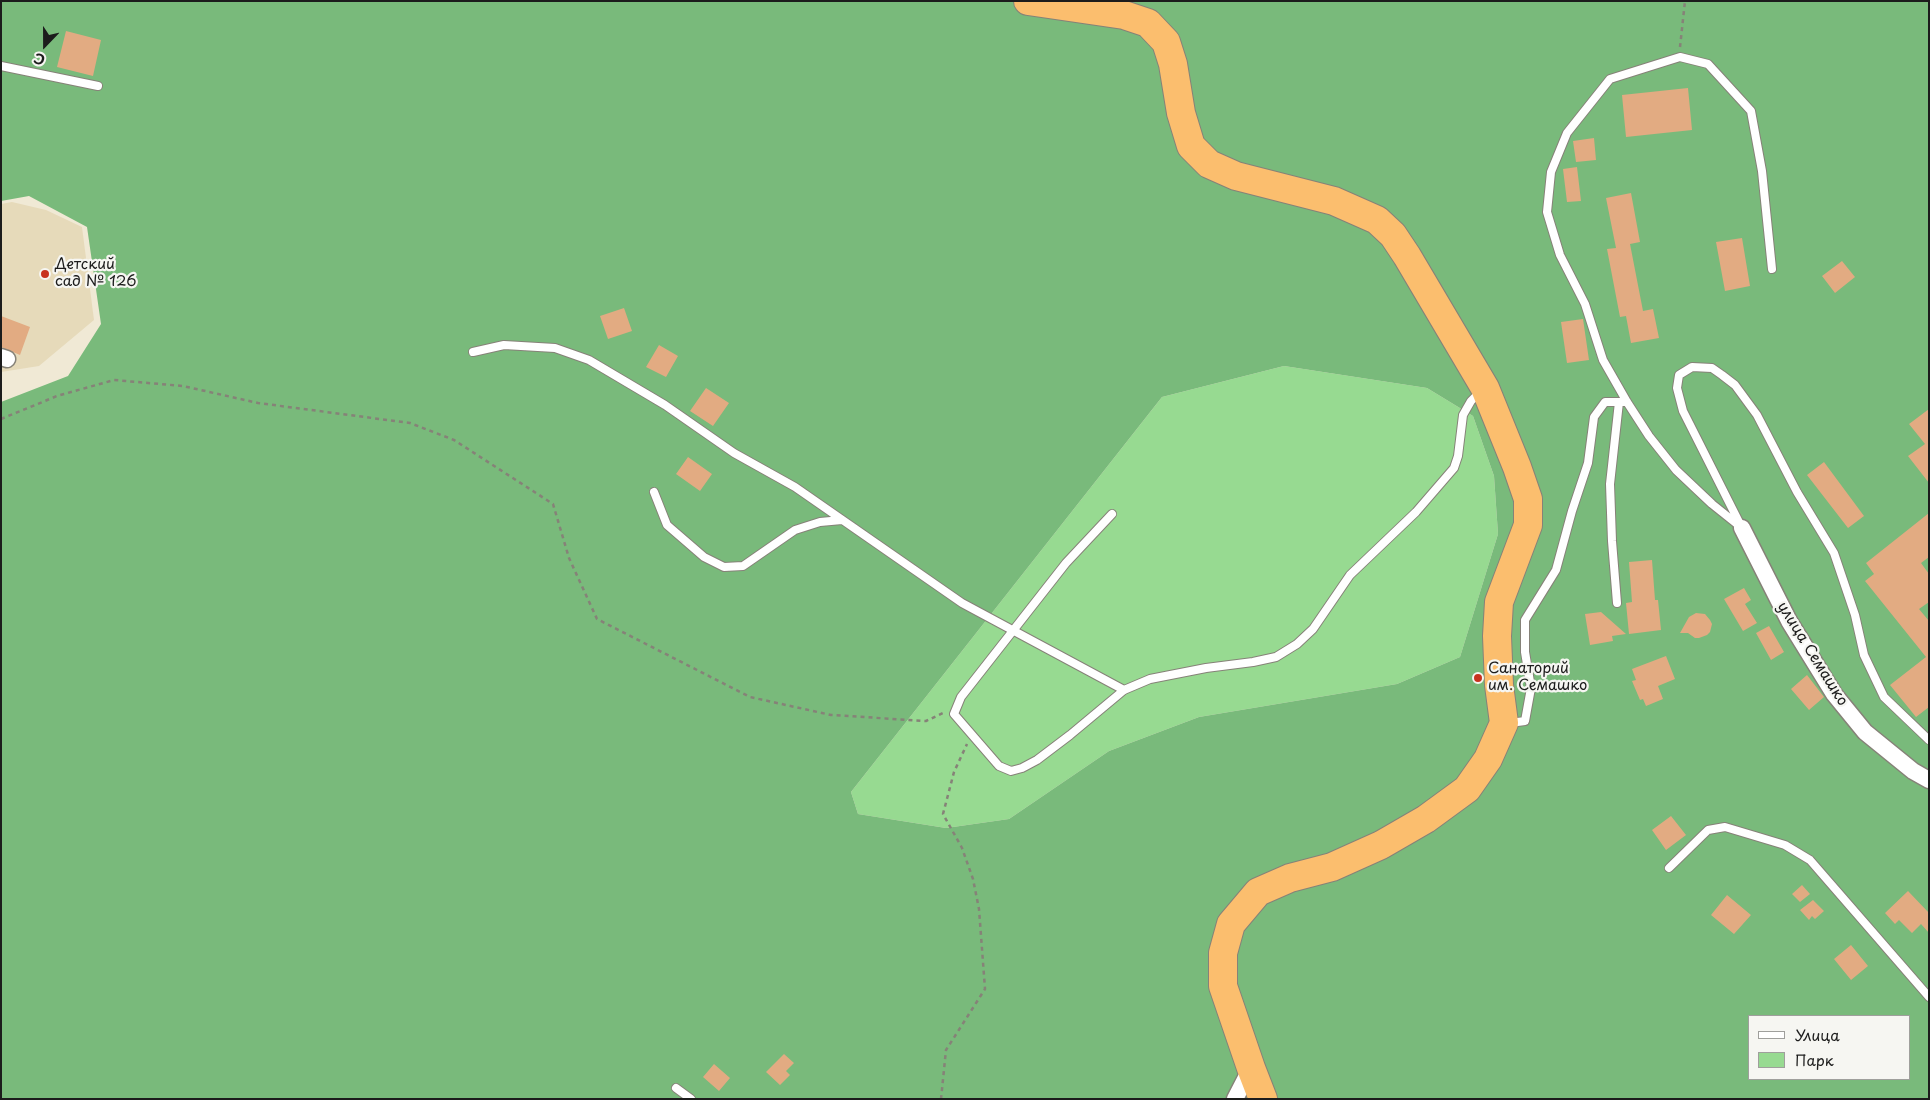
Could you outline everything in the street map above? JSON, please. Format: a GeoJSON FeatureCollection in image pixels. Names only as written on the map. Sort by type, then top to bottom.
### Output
{"type":"FeatureCollection","features":[{"type":"Feature","properties":{"kind":"highway"},"geometry":{"type":"LineString","coordinates":[[1028,1],[1124,14],[1148,23],[1166,42],[1173,64],[1181,112],[1191,146],[1209,164],[1236,176],[1334,201],[1377,220],[1393,235],[1484,388],[1517,467],[1528,499],[1528,525],[1499,602],[1497,636],[1499,685],[1504,723],[1488,759],[1467,788],[1433,814],[1381,845],[1332,867],[1290,878],[1258,892],[1231,924],[1223,953],[1223,986],[1251,1068],[1264,1099]]}},
{"type":"Feature","properties":{"kind":"street","name":"улица Семашко"},"geometry":{"type":"LineString","coordinates":[[1742,528],[1789,621],[1834,694],[1865,732],[1912,771],[1929,780]]}},
{"type":"Feature","properties":{"kind":"street"},"geometry":{"type":"LineString","coordinates":[[1235,1099],[1251,1068]]}},
{"type":"Feature","properties":{"kind":"lane"},"geometry":{"type":"LineString","coordinates":[[1742,528],[1712,504],[1676,470],[1623,402],[1603,360],[1585,304],[1560,255],[1547,212],[1551,172],[1566,132],[1610,79],[1680,57],[1708,64],[1751,111],[1762,172],[1772,269]]}},
{"type":"Feature","properties":{"kind":"lane"},"geometry":{"type":"LineString","coordinates":[[1,66],[98,86]]}},
{"type":"Feature","properties":{"kind":"lane"},"geometry":{"type":"LineString","coordinates":[[473,352],[504,344],[555,348],[589,360],[665,405],[734,453],[795,488],[962,603],[1124,690]]}},
{"type":"Feature","properties":{"kind":"lane"},"geometry":{"type":"LineString","coordinates":[[1742,528],[1683,411],[1677,388],[1679,375],[1692,367],[1712,368],[1722,375],[1735,385],[1757,415],[1797,492],[1834,553],[1856,615],[1864,655],[1884,697],[1929,740]]}},
{"type":"Feature","properties":{"kind":"lane"},"geometry":{"type":"LineString","coordinates":[[1112,514],[1066,563],[1015,631],[961,697],[954,714],[999,766],[1011,771],[1022,768],[1037,760],[1124,690],[1150,679],[1276,657],[1297,644],[1313,629],[1350,575],[1416,512],[1454,468],[1458,456],[1463,415],[1471,401],[1484,388]]}},
{"type":"Feature","properties":{"kind":"lane"},"geometry":{"type":"LineString","coordinates":[[1504,723],[1525,721],[1531,688],[1525,652],[1525,620],[1556,570],[1572,511],[1588,463],[1594,417],[1605,402],[1623,402]]}},
{"type":"Feature","properties":{"kind":"lane"},"geometry":{"type":"LineString","coordinates":[[1617,602],[1610,484],[1623,402]]}},
{"type":"Feature","properties":{"kind":"lane"},"geometry":{"type":"LineString","coordinates":[[654,492],[667,525],[704,557],[724,567],[744,566],[795,530],[820,522],[842,520]]}},
{"type":"Feature","properties":{"kind":"lane"},"geometry":{"type":"LineString","coordinates":[[1669,868],[1708,830],[1725,827],[1785,845],[1810,860],[1929,997]]}},
{"type":"Feature","properties":{"kind":"lane"},"geometry":{"type":"LineString","coordinates":[[676,1088],[691,1099]]}},
{"type":"Feature","properties":{"kind":"path"},"geometry":{"type":"LineString","coordinates":[[1680,57],[1680,38],[1685,1]]}},
{"type":"Feature","properties":{"kind":"path"},"geometry":{"type":"LineString","coordinates":[[1,419],[57,396],[114,380],[183,386],[258,402],[410,422],[454,440],[553,504],[569,558],[597,619],[750,697],[831,715],[926,721],[941,713],[954,714]]}},
{"type":"Feature","properties":{"kind":"path"},"geometry":{"type":"LineString","coordinates":[[941,1099],[946,1050],[985,989],[979,909],[973,879],[962,848],[943,814],[954,772],[971,735]]}},
{"type":"Feature","properties":{"kind":"shaded area","name":"Детский сад № 126"},"geometry":{"type":"Polygon","coordinates":[[[12,202],[46,210],[82,227],[94,320],[39,366],[1,372],[1,204],[12,202]]]}},
{"type":"Feature","properties":{"kind":"green space"},"geometry":{"type":"Polygon","coordinates":[[[1,1],[1929,1],[1929,1099],[1,1099],[1,402],[68,376],[101,324],[87,227],[29,196],[1,201],[1,1]],[[1284,366],[1162,397],[851,792],[858,814],[946,828],[1009,819],[1109,751],[1199,717],[1397,684],[1460,657],[1498,534],[1494,476],[1473,416],[1427,388],[1284,366]]]}},
{"type":"Feature","properties":{"kind":"green space"},"geometry":{"type":"Polygon","coordinates":[[[1284,366],[1427,388],[1473,416],[1494,476],[1498,534],[1460,657],[1397,684],[1199,717],[1109,751],[1009,819],[946,828],[858,814],[851,792],[1162,397],[1284,366]]]}},
{"type":"Feature","properties":{"kind":"building"},"geometry":{"type":"Polygon","coordinates":[[[66,31],[101,40],[93,76],[57,67],[66,31]]]}},
{"type":"Feature","properties":{"kind":"building"},"geometry":{"type":"Polygon","coordinates":[[[1688,88],[1692,130],[1626,137],[1622,95],[1688,88]]]}},
{"type":"Feature","properties":{"kind":"building"},"geometry":{"type":"Polygon","coordinates":[[[1594,138],[1596,160],[1576,162],[1573,141],[1594,138]]]}},
{"type":"Feature","properties":{"kind":"building"},"geometry":{"type":"Polygon","coordinates":[[[1577,167],[1581,201],[1567,202],[1563,169],[1577,167]]]}},
{"type":"Feature","properties":{"kind":"building"},"geometry":{"type":"Polygon","coordinates":[[[1631,193],[1640,242],[1630,244],[1643,311],[1653,309],[1659,338],[1631,343],[1626,316],[1620,317],[1607,249],[1616,248],[1606,198],[1631,193]]]}},
{"type":"Feature","properties":{"kind":"building"},"geometry":{"type":"Polygon","coordinates":[[[1742,238],[1750,286],[1725,291],[1716,242],[1742,238]]]}},
{"type":"Feature","properties":{"kind":"building"},"geometry":{"type":"Polygon","coordinates":[[[1842,261],[1855,277],[1835,293],[1822,276],[1842,261]]]}},
{"type":"Feature","properties":{"kind":"building"},"geometry":{"type":"Polygon","coordinates":[[[624,308],[632,331],[608,339],[600,316],[624,308]]]}},
{"type":"Feature","properties":{"kind":"building"},"geometry":{"type":"Polygon","coordinates":[[[1,316],[30,327],[20,355],[1,347],[1,316]]]}},
{"type":"Feature","properties":{"kind":"building"},"geometry":{"type":"Polygon","coordinates":[[[1583,319],[1589,360],[1567,363],[1561,322],[1583,319]]]}},
{"type":"Feature","properties":{"kind":"building"},"geometry":{"type":"Polygon","coordinates":[[[659,345],[678,356],[666,377],[646,367],[659,345]]]}},
{"type":"Feature","properties":{"kind":"building"},"geometry":{"type":"Polygon","coordinates":[[[706,388],[729,403],[713,426],[690,411],[706,388]]]}},
{"type":"Feature","properties":{"kind":"building"},"geometry":{"type":"Polygon","coordinates":[[[1929,409],[1929,483],[1908,456],[1925,444],[1909,424],[1929,409]]]}},
{"type":"Feature","properties":{"kind":"building"},"geometry":{"type":"Polygon","coordinates":[[[688,457],[712,474],[700,491],[676,474],[688,457]]]}},
{"type":"Feature","properties":{"kind":"building"},"geometry":{"type":"Polygon","coordinates":[[[1824,462],[1864,516],[1848,528],[1807,475],[1824,462]]]}},
{"type":"Feature","properties":{"kind":"building"},"geometry":{"type":"Polygon","coordinates":[[[1929,513],[1929,557],[1921,563],[1929,574],[1929,602],[1919,609],[1929,621],[1929,707],[1916,717],[1890,685],[1926,657],[1865,581],[1874,574],[1866,563],[1929,513]]]}},
{"type":"Feature","properties":{"kind":"building"},"geometry":{"type":"Polygon","coordinates":[[[1652,560],[1655,600],[1658,600],[1661,630],[1629,634],[1626,603],[1632,602],[1629,562],[1652,560]]]}},
{"type":"Feature","properties":{"kind":"building"},"geometry":{"type":"Polygon","coordinates":[[[1744,588],[1751,600],[1745,604],[1757,623],[1743,631],[1724,599],[1744,588]]]}},
{"type":"Feature","properties":{"kind":"building"},"geometry":{"type":"Polygon","coordinates":[[[1601,612],[1626,634],[1612,636],[1613,641],[1590,645],[1585,614],[1601,612]]]}},
{"type":"Feature","properties":{"kind":"building"},"geometry":{"type":"Polygon","coordinates":[[[1696,613],[1705,614],[1710,620],[1712,624],[1710,632],[1699,638],[1695,638],[1688,633],[1680,633],[1689,617],[1696,613]]]}},
{"type":"Feature","properties":{"kind":"building"},"geometry":{"type":"Polygon","coordinates":[[[1769,626],[1784,652],[1771,660],[1756,633],[1769,626]]]}},
{"type":"Feature","properties":{"kind":"building"},"geometry":{"type":"Polygon","coordinates":[[[1666,656],[1675,679],[1658,686],[1663,699],[1646,706],[1643,699],[1640,700],[1632,681],[1636,680],[1632,669],[1666,656]]]}},
{"type":"Feature","properties":{"kind":"building"},"geometry":{"type":"Polygon","coordinates":[[[1807,675],[1824,697],[1809,710],[1791,689],[1807,675]]]}},
{"type":"Feature","properties":{"kind":"building"},"geometry":{"type":"Polygon","coordinates":[[[1671,816],[1686,835],[1666,850],[1652,830],[1671,816]]]}},
{"type":"Feature","properties":{"kind":"building"},"geometry":{"type":"Polygon","coordinates":[[[1802,885],[1810,894],[1800,902],[1792,894],[1802,885]]]}},
{"type":"Feature","properties":{"kind":"building"},"geometry":{"type":"Polygon","coordinates":[[[1908,891],[1929,913],[1929,933],[1921,924],[1912,933],[1899,920],[1895,924],[1885,913],[1908,891]]]}},
{"type":"Feature","properties":{"kind":"building"},"geometry":{"type":"Polygon","coordinates":[[[1727,895],[1751,915],[1734,934],[1711,915],[1727,895]]]}},
{"type":"Feature","properties":{"kind":"building"},"geometry":{"type":"Polygon","coordinates":[[[1813,900],[1824,911],[1815,919],[1812,916],[1809,920],[1800,910],[1813,900]]]}},
{"type":"Feature","properties":{"kind":"building"},"geometry":{"type":"Polygon","coordinates":[[[1851,945],[1868,966],[1851,980],[1834,959],[1851,945]]]}},
{"type":"Feature","properties":{"kind":"building"},"geometry":{"type":"Polygon","coordinates":[[[784,1054],[794,1063],[786,1071],[790,1075],[780,1085],[766,1072],[784,1054]]]}},
{"type":"Feature","properties":{"kind":"building"},"geometry":{"type":"Polygon","coordinates":[[[714,1064],[730,1078],[719,1091],[703,1077],[714,1064]]]}},
{"type":"Feature","properties":{"kind":"place","name":"Детский сад № 126"},"geometry":{"type":"Point","coordinates":[45,274]}},
{"type":"Feature","properties":{"kind":"place","name":"Санаторий им. Семашко"},"geometry":{"type":"Point","coordinates":[1478,678]}}]}
